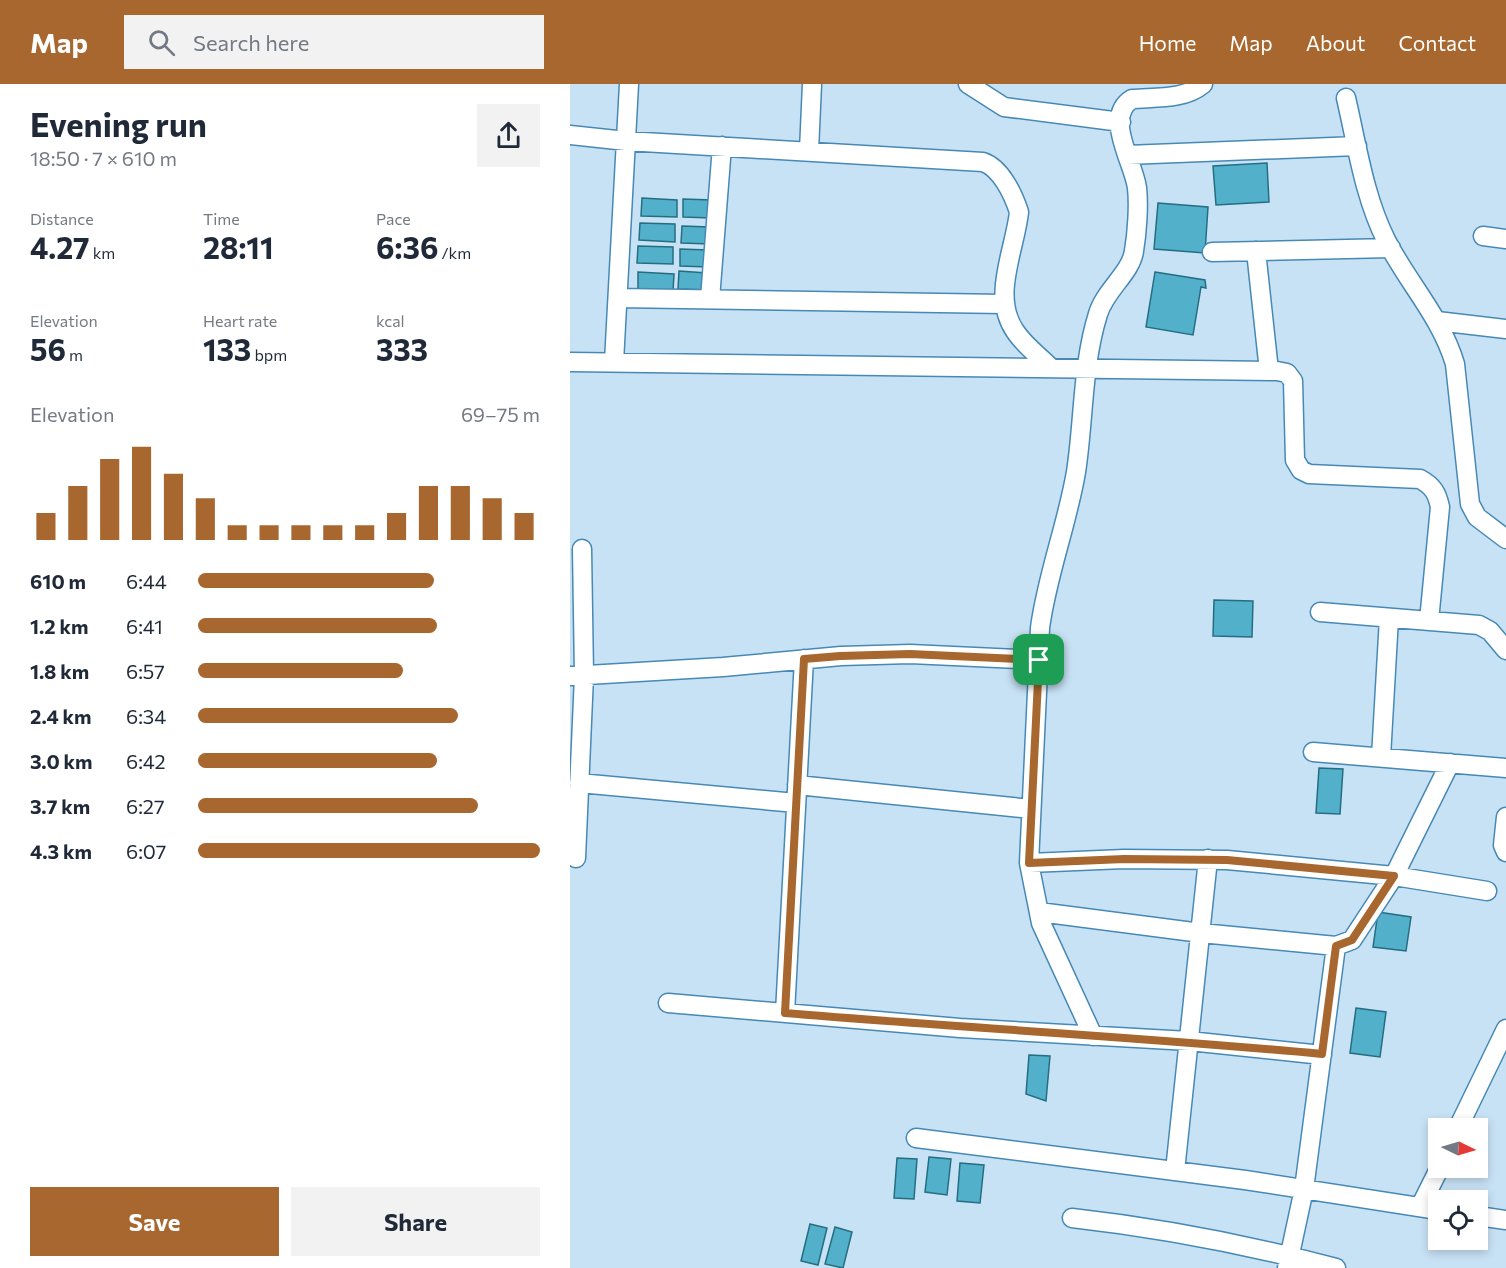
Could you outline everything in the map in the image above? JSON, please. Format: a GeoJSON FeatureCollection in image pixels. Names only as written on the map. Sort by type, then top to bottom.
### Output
{"type":"FeatureCollection","features":[{"type":"Feature","properties":{"kind":"street"},"geometry":{"type":"LineString","coordinates":[[614,362],[629,84]]}},
{"type":"Feature","properties":{"kind":"street"},"geometry":{"type":"LineString","coordinates":[[809,151],[812,84]]}},
{"type":"Feature","properties":{"kind":"street"},"geometry":{"type":"LineString","coordinates":[[968,84],[1004,107],[1121,122]]}},
{"type":"Feature","properties":{"kind":"street"},"geometry":{"type":"LineString","coordinates":[[1094,1036],[1041,923],[1029,863],[1044,597],[1076,473],[1087,368],[1098,312],[1110,290],[1128,268],[1134,254],[1138,191],[1135,172],[1120,133],[1121,113],[1126,103],[1132,99],[1181,95],[1193,92],[1203,84]]}},
{"type":"Feature","properties":{"kind":"street"},"geometry":{"type":"LineString","coordinates":[[1346,98],[1373,208],[1391,249],[1437,321],[1448,342],[1455,364],[1470,504],[1477,517],[1506,539]]}},
{"type":"Feature","properties":{"kind":"street"},"geometry":{"type":"LineString","coordinates":[[570,135],[626,141],[983,162],[991,165],[999,174],[1019,212],[1006,280],[1004,304],[1008,319],[1016,333],[1051,368]]}},
{"type":"Feature","properties":{"kind":"street"},"geometry":{"type":"LineString","coordinates":[[710,299],[722,146]]}},
{"type":"Feature","properties":{"kind":"street"},"geometry":{"type":"LineString","coordinates":[[1127,155],[1357,146]]}},
{"type":"Feature","properties":{"kind":"street"},"geometry":{"type":"LineString","coordinates":[[1483,236],[1506,239]]}},
{"type":"Feature","properties":{"kind":"street"},"geometry":{"type":"LineString","coordinates":[[1212,252],[1391,249]]}},
{"type":"Feature","properties":{"kind":"street"},"geometry":{"type":"LineString","coordinates":[[1256,251],[1269,371]]}},
{"type":"Feature","properties":{"kind":"street"},"geometry":{"type":"LineString","coordinates":[[618,298],[1004,304]]}},
{"type":"Feature","properties":{"kind":"street"},"geometry":{"type":"LineString","coordinates":[[1437,321],[1506,329]]}},
{"type":"Feature","properties":{"kind":"street"},"geometry":{"type":"LineString","coordinates":[[570,362],[1087,368],[1287,373],[1293,381],[1295,460],[1300,470],[1310,474],[1420,479],[1429,484],[1437,494],[1440,507],[1429,621]]}},
{"type":"Feature","properties":{"kind":"street"},"geometry":{"type":"LineString","coordinates":[[1440,507],[1475,513]]}},
{"type":"Feature","properties":{"kind":"street"},"geometry":{"type":"LineString","coordinates":[[576,858],[574,832],[579,783],[577,676],[582,549]]}},
{"type":"Feature","properties":{"kind":"street"},"geometry":{"type":"LineString","coordinates":[[1320,612],[1479,625],[1490,631],[1506,648]]}},
{"type":"Feature","properties":{"kind":"street"},"geometry":{"type":"LineString","coordinates":[[1381,757],[1389,618]]}},
{"type":"Feature","properties":{"kind":"street"},"geometry":{"type":"LineString","coordinates":[[577,676],[723,667],[840,656],[910,654],[1039,660]]}},
{"type":"Feature","properties":{"kind":"street"},"geometry":{"type":"LineString","coordinates":[[785,1013],[804,659]]}},
{"type":"Feature","properties":{"kind":"street"},"geometry":{"type":"LineString","coordinates":[[1313,752],[1450,763],[1506,764]]}},
{"type":"Feature","properties":{"kind":"street"},"geometry":{"type":"LineString","coordinates":[[1039,912],[1201,933],[1336,946],[1352,940],[1394,876],[1450,763]]}},
{"type":"Feature","properties":{"kind":"street"},"geometry":{"type":"LineString","coordinates":[[579,783],[1031,809]]}},
{"type":"Feature","properties":{"kind":"street"},"geometry":{"type":"LineString","coordinates":[[1506,817],[1503,845],[1506,852]]}},
{"type":"Feature","properties":{"kind":"street"},"geometry":{"type":"LineString","coordinates":[[1029,863],[1124,859],[1208,859],[1394,876],[1487,891]]}},
{"type":"Feature","properties":{"kind":"street"},"geometry":{"type":"LineString","coordinates":[[1175,1171],[1208,859]]}},
{"type":"Feature","properties":{"kind":"street"},"geometry":{"type":"LineString","coordinates":[[1288,1262],[1304,1189],[1336,946]]}},
{"type":"Feature","properties":{"kind":"street"},"geometry":{"type":"LineString","coordinates":[[668,1003],[960,1028],[1189,1041],[1322,1054]]}},
{"type":"Feature","properties":{"kind":"street"},"geometry":{"type":"LineString","coordinates":[[1463,1118],[1506,1029]]}},
{"type":"Feature","properties":{"kind":"street"},"geometry":{"type":"LineString","coordinates":[[916,1138],[1175,1171],[1428,1208]]}},
{"type":"Feature","properties":{"kind":"street"},"geometry":{"type":"LineString","coordinates":[[1420,1207],[1434,1178]]}},
{"type":"Feature","properties":{"kind":"street"},"geometry":{"type":"LineString","coordinates":[[1488,1217],[1506,1220]]}},
{"type":"Feature","properties":{"kind":"street"},"geometry":{"type":"LineString","coordinates":[[1072,1218],[1168,1230],[1288,1262],[1336,1268]]}},
{"type":"Feature","properties":{"kind":"building"},"geometry":{"type":"Polygon","coordinates":[[[1267,163],[1269,202],[1216,205],[1213,166],[1267,163]]]}},
{"type":"Feature","properties":{"kind":"building"},"geometry":{"type":"Polygon","coordinates":[[[642,198],[677,200],[677,217],[641,216],[642,198]]]}},
{"type":"Feature","properties":{"kind":"building"},"geometry":{"type":"Polygon","coordinates":[[[683,199],[712,200],[711,218],[683,217],[683,199]]]}},
{"type":"Feature","properties":{"kind":"building"},"geometry":{"type":"Polygon","coordinates":[[[1158,203],[1208,207],[1205,253],[1154,249],[1158,203]]]}},
{"type":"Feature","properties":{"kind":"building"},"geometry":{"type":"Polygon","coordinates":[[[640,223],[675,224],[675,242],[639,240],[640,223]]]}},
{"type":"Feature","properties":{"kind":"building"},"geometry":{"type":"Polygon","coordinates":[[[682,226],[710,227],[710,244],[681,243],[682,226]]]}},
{"type":"Feature","properties":{"kind":"building"},"geometry":{"type":"Polygon","coordinates":[[[638,246],[673,247],[673,264],[637,263],[638,246]]]}},
{"type":"Feature","properties":{"kind":"building"},"geometry":{"type":"Polygon","coordinates":[[[680,249],[708,250],[708,267],[680,266],[680,249]]]}},
{"type":"Feature","properties":{"kind":"building"},"geometry":{"type":"Polygon","coordinates":[[[679,271],[707,273],[707,290],[678,289],[679,271]]]}},
{"type":"Feature","properties":{"kind":"building"},"geometry":{"type":"Polygon","coordinates":[[[638,272],[674,274],[673,291],[638,289],[638,272]]]}},
{"type":"Feature","properties":{"kind":"building"},"geometry":{"type":"Polygon","coordinates":[[[1155,272],[1205,280],[1206,288],[1201,287],[1193,335],[1146,327],[1155,272]]]}},
{"type":"Feature","properties":{"kind":"building"},"geometry":{"type":"Polygon","coordinates":[[[1214,600],[1253,601],[1252,637],[1213,636],[1214,600]]]}},
{"type":"Feature","properties":{"kind":"building"},"geometry":{"type":"Polygon","coordinates":[[[1319,768],[1343,769],[1340,814],[1316,813],[1319,768]]]}},
{"type":"Feature","properties":{"kind":"building"},"geometry":{"type":"Polygon","coordinates":[[[1378,912],[1411,917],[1406,951],[1373,947],[1378,912]]]}},
{"type":"Feature","properties":{"kind":"building"},"geometry":{"type":"Polygon","coordinates":[[[1356,1008],[1386,1012],[1380,1057],[1350,1053],[1356,1008]]]}},
{"type":"Feature","properties":{"kind":"building"},"geometry":{"type":"Polygon","coordinates":[[[1029,1055],[1050,1056],[1046,1101],[1026,1094],[1029,1055]]]}},
{"type":"Feature","properties":{"kind":"building"},"geometry":{"type":"Polygon","coordinates":[[[929,1157],[951,1159],[947,1195],[925,1192],[929,1157]]]}},
{"type":"Feature","properties":{"kind":"building"},"geometry":{"type":"Polygon","coordinates":[[[897,1158],[917,1159],[914,1199],[894,1198],[897,1158]]]}},
{"type":"Feature","properties":{"kind":"building"},"geometry":{"type":"Polygon","coordinates":[[[960,1163],[984,1165],[980,1203],[957,1201],[960,1163]]]}},
{"type":"Feature","properties":{"kind":"building"},"geometry":{"type":"Polygon","coordinates":[[[810,1224],[827,1228],[818,1265],[801,1261],[810,1224]]]}},
{"type":"Feature","properties":{"kind":"building"},"geometry":{"type":"Polygon","coordinates":[[[835,1227],[852,1232],[843,1268],[825,1264],[835,1227]]]}},
{"type":"Feature","properties":{"kind":"route"},"geometry":{"type":"LineString","coordinates":[[910,654],[1039,660],[1029,863],[1124,859],[1227,860],[1394,876],[1352,940],[1336,946],[1322,1054],[1189,1041],[960,1028],[785,1013],[804,659],[910,654]]}}]}
